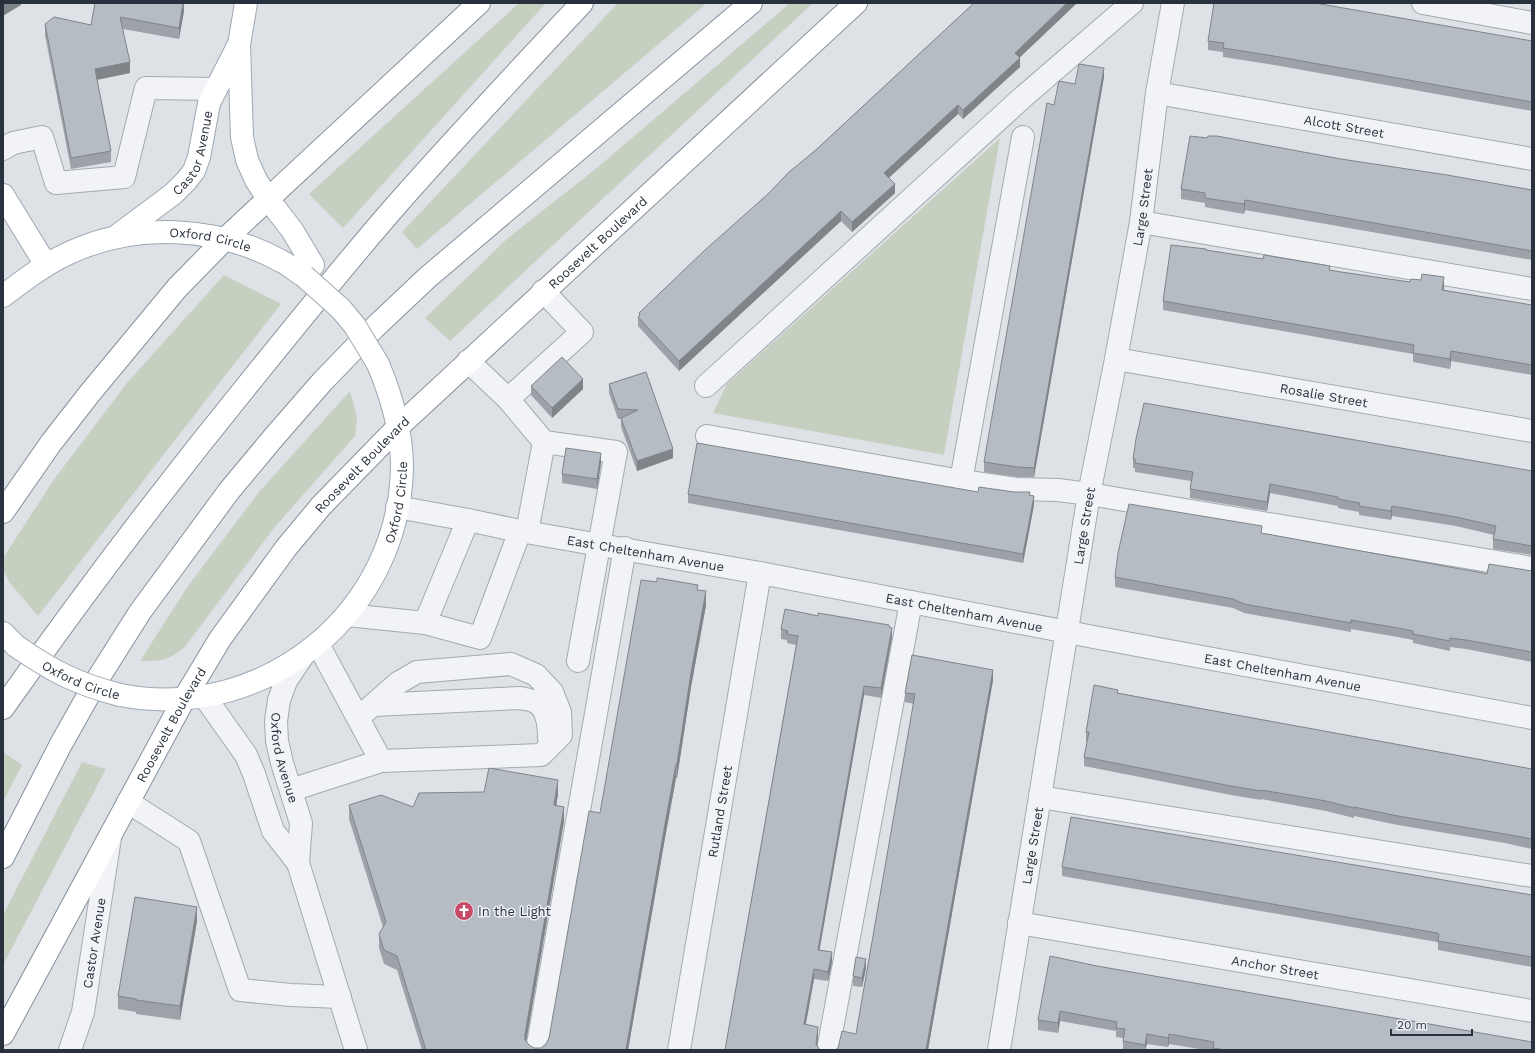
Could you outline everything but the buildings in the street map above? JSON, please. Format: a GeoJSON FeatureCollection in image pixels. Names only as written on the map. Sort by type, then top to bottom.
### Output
{"type":"FeatureCollection","features":[{"type":"Feature","properties":{"kind":"main road","name":"Castor Avenue"},"geometry":{"type":"LineString","coordinates":[[246,3],[239,45],[242,137],[247,160],[256,180],[292,230],[308,270]]}},
{"type":"Feature","properties":{"kind":"main road"},"geometry":{"type":"LineString","coordinates":[[3,512],[51,443],[94,387],[177,288],[268,198],[479,3]]}},
{"type":"Feature","properties":{"kind":"main road"},"geometry":{"type":"LineString","coordinates":[[3,708],[38,658],[125,541],[214,426],[305,313],[398,203],[582,3]]}},
{"type":"Feature","properties":{"kind":"main road"},"geometry":{"type":"LineString","coordinates":[[3,857],[61,744],[97,680],[140,612],[229,491],[279,431],[322,382],[369,333],[428,277],[751,3]]}},
{"type":"Feature","properties":{"kind":"main road","name":"Roosevelt Boulevard"},"geometry":{"type":"LineString","coordinates":[[3,1034],[128,802],[194,697],[220,639],[286,548],[322,506],[398,427],[856,3]]}},
{"type":"Feature","properties":{"kind":"main road","name":"Castor Avenue"},"geometry":{"type":"LineString","coordinates":[[116,237],[173,194],[194,171],[199,157],[209,103],[239,45]]}},
{"type":"Feature","properties":{"kind":"main road"},"geometry":{"type":"LineString","coordinates":[[3,195],[46,265]]}},
{"type":"Feature","properties":{"kind":"main road","name":"Oxford Circle"},"geometry":{"type":"LineString","coordinates":[[3,296],[46,265],[70,253],[116,237],[146,232],[199,234],[225,239],[243,244],[282,261],[308,270],[356,326],[378,364],[387,384],[398,427],[402,462],[401,484],[391,532],[380,563],[365,590],[347,615],[326,638],[275,673],[247,685],[194,697],[161,699],[120,695],[94,688],[68,678],[41,664],[10,639]]}},
{"type":"Feature","properties":{"kind":"street"},"geometry":{"type":"LineString","coordinates":[[706,386],[1022,98],[1132,3]]}},
{"type":"Feature","properties":{"kind":"street","name":"Large Street"},"geometry":{"type":"LineString","coordinates":[[999,1050],[1089,494],[1116,359],[1140,222],[1157,93],[1173,3]]}},
{"type":"Feature","properties":{"kind":"street"},"geometry":{"type":"LineString","coordinates":[[1422,3],[1532,23]]}},
{"type":"Feature","properties":{"kind":"street"},"geometry":{"type":"LineString","coordinates":[[3,149],[13,143],[42,137],[56,183],[124,177],[146,88],[216,89]]}},
{"type":"Feature","properties":{"kind":"street","name":"Alcott Street"},"geometry":{"type":"LineString","coordinates":[[1157,93],[1532,159]]}},
{"type":"Feature","properties":{"kind":"street"},"geometry":{"type":"LineString","coordinates":[[961,481],[1023,137]]}},
{"type":"Feature","properties":{"kind":"street"},"geometry":{"type":"LineString","coordinates":[[1140,222],[1532,289]]}},
{"type":"Feature","properties":{"kind":"street"},"geometry":{"type":"LineString","coordinates":[[508,399],[582,332],[544,291]]}},
{"type":"Feature","properties":{"kind":"street","name":"Rosalie Street"},"geometry":{"type":"LineString","coordinates":[[1116,359],[1532,431]]}},
{"type":"Feature","properties":{"kind":"street"},"geometry":{"type":"LineString","coordinates":[[468,361],[508,399],[544,442],[616,452],[578,661]]}},
{"type":"Feature","properties":{"kind":"street"},"geometry":{"type":"LineString","coordinates":[[707,436],[961,481],[1016,489],[1058,490],[1089,494],[1532,568]]}},
{"type":"Feature","properties":{"kind":"street"},"geometry":{"type":"LineString","coordinates":[[347,615],[425,623],[480,638],[523,532],[544,442]]}},
{"type":"Feature","properties":{"kind":"street","name":"East Cheltenham Avenue"},"geometry":{"type":"LineString","coordinates":[[397,507],[523,532],[625,548],[1532,718]]}},
{"type":"Feature","properties":{"kind":"street"},"geometry":{"type":"LineString","coordinates":[[425,623],[468,520]]}},
{"type":"Feature","properties":{"kind":"street"},"geometry":{"type":"LineString","coordinates":[[536,1050],[625,548]]}},
{"type":"Feature","properties":{"kind":"street","name":"Rutland Street"},"geometry":{"type":"LineString","coordinates":[[679,1050],[760,573]]}},
{"type":"Feature","properties":{"kind":"street"},"geometry":{"type":"LineString","coordinates":[[828,1050],[911,602]]}},
{"type":"Feature","properties":{"kind":"street"},"geometry":{"type":"LineString","coordinates":[[310,650],[366,711],[380,761]]}},
{"type":"Feature","properties":{"kind":"street","name":"Oxford Avenue"},"geometry":{"type":"LineString","coordinates":[[298,863],[301,823],[277,741],[276,721],[279,700],[286,681],[310,650]]}},
{"type":"Feature","properties":{"kind":"street"},"geometry":{"type":"LineString","coordinates":[[291,790],[380,761],[540,755],[561,735],[560,712],[552,692],[536,675],[511,664],[417,672],[398,683],[366,711]]}},
{"type":"Feature","properties":{"kind":"street","name":"Oxford Avenue"},"geometry":{"type":"LineString","coordinates":[[194,697],[246,755],[273,831],[298,863],[356,1050]]}},
{"type":"Feature","properties":{"kind":"street"},"geometry":{"type":"LineString","coordinates":[[366,711],[520,698],[534,701],[544,712],[549,728],[550,746]]}},
{"type":"Feature","properties":{"kind":"street"},"geometry":{"type":"LineString","coordinates":[[1040,797],[1532,876]]}},
{"type":"Feature","properties":{"kind":"street"},"geometry":{"type":"LineString","coordinates":[[128,802],[189,841],[240,990],[291,995],[340,997]]}},
{"type":"Feature","properties":{"kind":"street","name":"Castor Avenue"},"geometry":{"type":"LineString","coordinates":[[76,1049],[111,835]]}},
{"type":"Feature","properties":{"kind":"street","name":"Anchor Street"},"geometry":{"type":"LineString","coordinates":[[1019,922],[1532,1011]]}},
{"type":"Feature","properties":{"kind":"green space"},"geometry":{"type":"Polygon","coordinates":[[[519,3],[546,3],[343,228],[309,194],[519,3]]]}},
{"type":"Feature","properties":{"kind":"green space"},"geometry":{"type":"Polygon","coordinates":[[[618,3],[707,3],[417,249],[402,232],[618,3]]]}},
{"type":"Feature","properties":{"kind":"green space"},"geometry":{"type":"Polygon","coordinates":[[[790,3],[813,3],[450,341],[425,318],[508,238],[598,167],[790,3]]]}},
{"type":"Feature","properties":{"kind":"green space"},"geometry":{"type":"Polygon","coordinates":[[[1000,138],[944,455],[713,413],[727,384],[1000,138]]]}},
{"type":"Feature","properties":{"kind":"green space"},"geometry":{"type":"Polygon","coordinates":[[[224,275],[281,304],[38,616],[10,583],[3,570],[3,558],[55,478],[127,383],[224,275]]]}},
{"type":"Feature","properties":{"kind":"green space"},"geometry":{"type":"Polygon","coordinates":[[[350,391],[357,417],[355,436],[274,528],[184,648],[168,658],[154,661],[140,661],[188,586],[259,492],[350,391]]]}},
{"type":"Feature","properties":{"kind":"green space"},"geometry":{"type":"Polygon","coordinates":[[[3,752],[22,765],[3,802],[3,752]]]}},
{"type":"Feature","properties":{"kind":"green space"},"geometry":{"type":"Polygon","coordinates":[[[82,762],[106,769],[3,965],[3,915],[82,762]]]}},
{"type":"Feature","properties":{"kind":"place","name":"In the Light"},"geometry":{"type":"Point","coordinates":[464,911]}}]}
